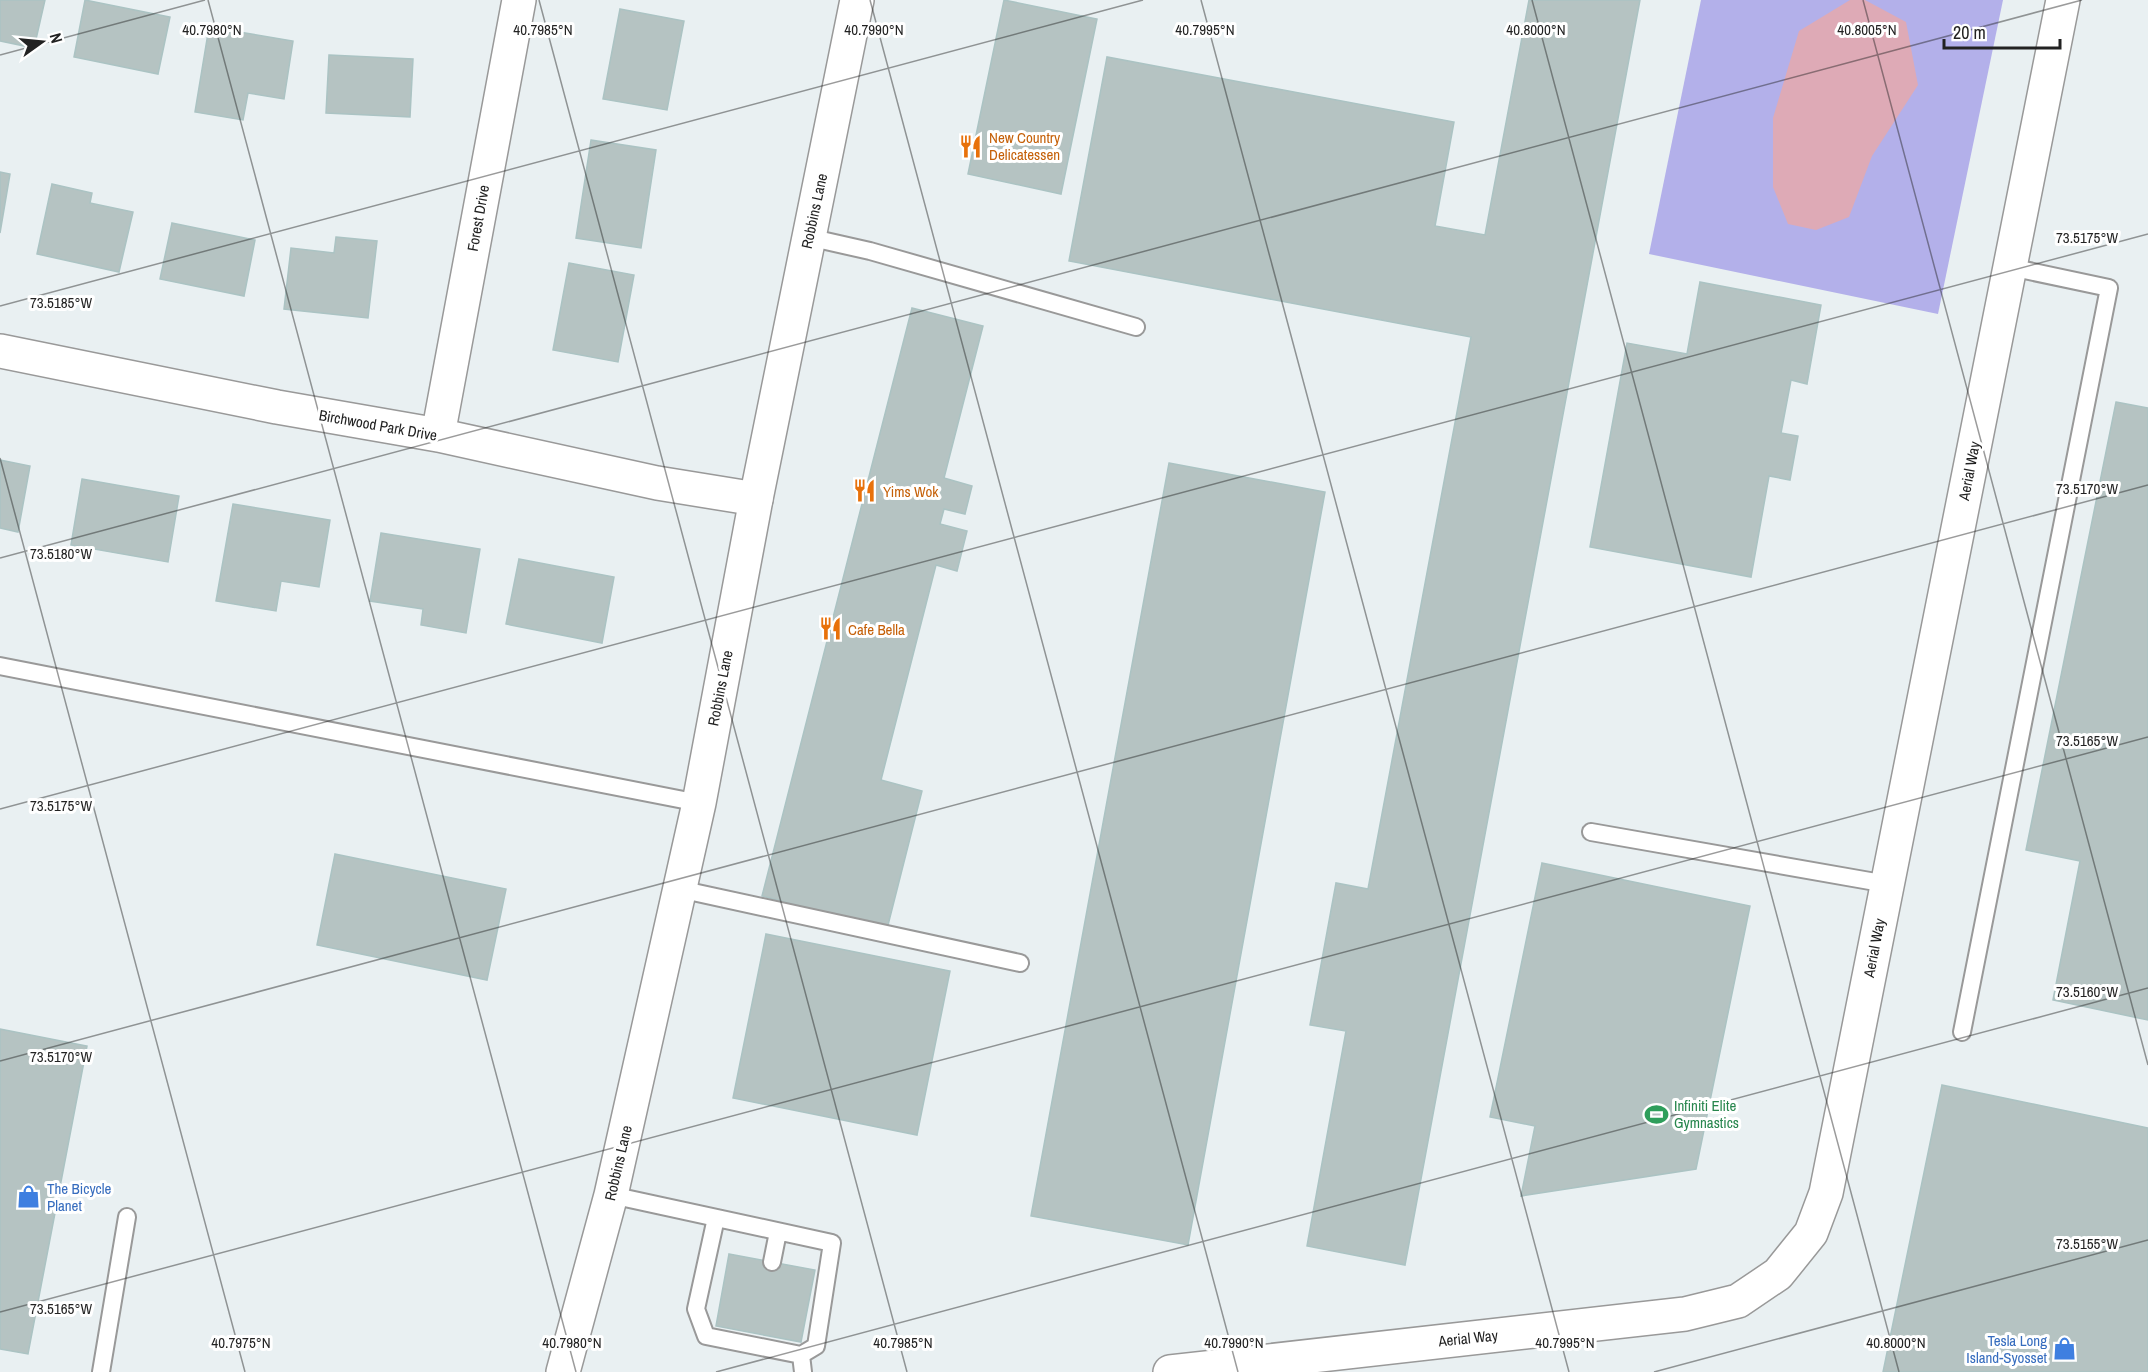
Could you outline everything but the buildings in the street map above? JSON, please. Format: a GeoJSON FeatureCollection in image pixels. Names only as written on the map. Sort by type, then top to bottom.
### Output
{"type":"FeatureCollection","features":[{"type":"Feature","properties":{"kind":"street","name":"Forest Drive"},"geometry":{"type":"LineString","coordinates":[[438,435],[519,0]]}},
{"type":"Feature","properties":{"kind":"street","name":"Robbins Lane"},"geometry":{"type":"LineString","coordinates":[[563,1372],[611,1195],[699,803],[756,499],[857,0]]}},
{"type":"Feature","properties":{"kind":"street","name":"Aerial Way"},"geometry":{"type":"LineString","coordinates":[[1170,1372],[1685,1314],[1738,1301],[1778,1274],[1811,1233],[1826,1193],[2063,0]]}},
{"type":"Feature","properties":{"kind":"street","name":"Birchwood Park Drive"},"geometry":{"type":"LineString","coordinates":[[0,351],[277,406],[438,435],[657,483],[756,499]]}},
{"type":"Feature","properties":{"kind":"lane"},"geometry":{"type":"LineString","coordinates":[[808,237],[870,251],[1136,327]]}},
{"type":"Feature","properties":{"kind":"lane"},"geometry":{"type":"LineString","coordinates":[[1962,1032],[2109,288],[2010,267]]}},
{"type":"Feature","properties":{"kind":"lane"},"geometry":{"type":"LineString","coordinates":[[0,666],[699,803]]}},
{"type":"Feature","properties":{"kind":"lane"},"geometry":{"type":"LineString","coordinates":[[1591,832],[1887,884]]}},
{"type":"Feature","properties":{"kind":"lane"},"geometry":{"type":"LineString","coordinates":[[679,890],[1020,963]]}},
{"type":"Feature","properties":{"kind":"lane"},"geometry":{"type":"LineString","coordinates":[[611,1195],[832,1243],[816,1346],[801,1354],[758,1340],[706,1336],[696,1309],[716,1218]]}},
{"type":"Feature","properties":{"kind":"lane"},"geometry":{"type":"LineString","coordinates":[[101,1372],[127,1217]]}},
{"type":"Feature","properties":{"kind":"lane"},"geometry":{"type":"LineString","coordinates":[[772,1262],[778,1232]]}},
{"type":"Feature","properties":{"kind":"lane"},"geometry":{"type":"LineString","coordinates":[[801,1354],[803,1372]]}},
{"type":"Feature","properties":{"kind":"shaded area"},"geometry":{"type":"Polygon","coordinates":[[[1701,0],[2003,0],[1938,314],[1649,254],[1701,0]]]}},
{"type":"Feature","properties":{"kind":"shaded area"},"geometry":{"type":"Polygon","coordinates":[[[1850,0],[1865,0],[1906,22],[1918,85],[1872,156],[1849,217],[1816,230],[1788,224],[1773,187],[1773,118],[1799,31],[1850,0]]]}},
{"type":"Feature","properties":{"kind":"place","name":"New Country Delicatessen"},"geometry":{"type":"Point","coordinates":[971,146]}},
{"type":"Feature","properties":{"kind":"place","name":"Yims Wok"},"geometry":{"type":"Point","coordinates":[865,491]}},
{"type":"Feature","properties":{"kind":"place","name":"Cafe Bella"},"geometry":{"type":"Point","coordinates":[830,629]}},
{"type":"Feature","properties":{"kind":"place","name":"Infiniti Elite Gymnastics"},"geometry":{"type":"Point","coordinates":[1656,1114]}},
{"type":"Feature","properties":{"kind":"place","name":"The Bicycle Planet"},"geometry":{"type":"Point","coordinates":[29,1197]}},
{"type":"Feature","properties":{"kind":"place","name":"Tesla Long Island-Syosset"},"geometry":{"type":"Point","coordinates":[2065,1349]}}]}
